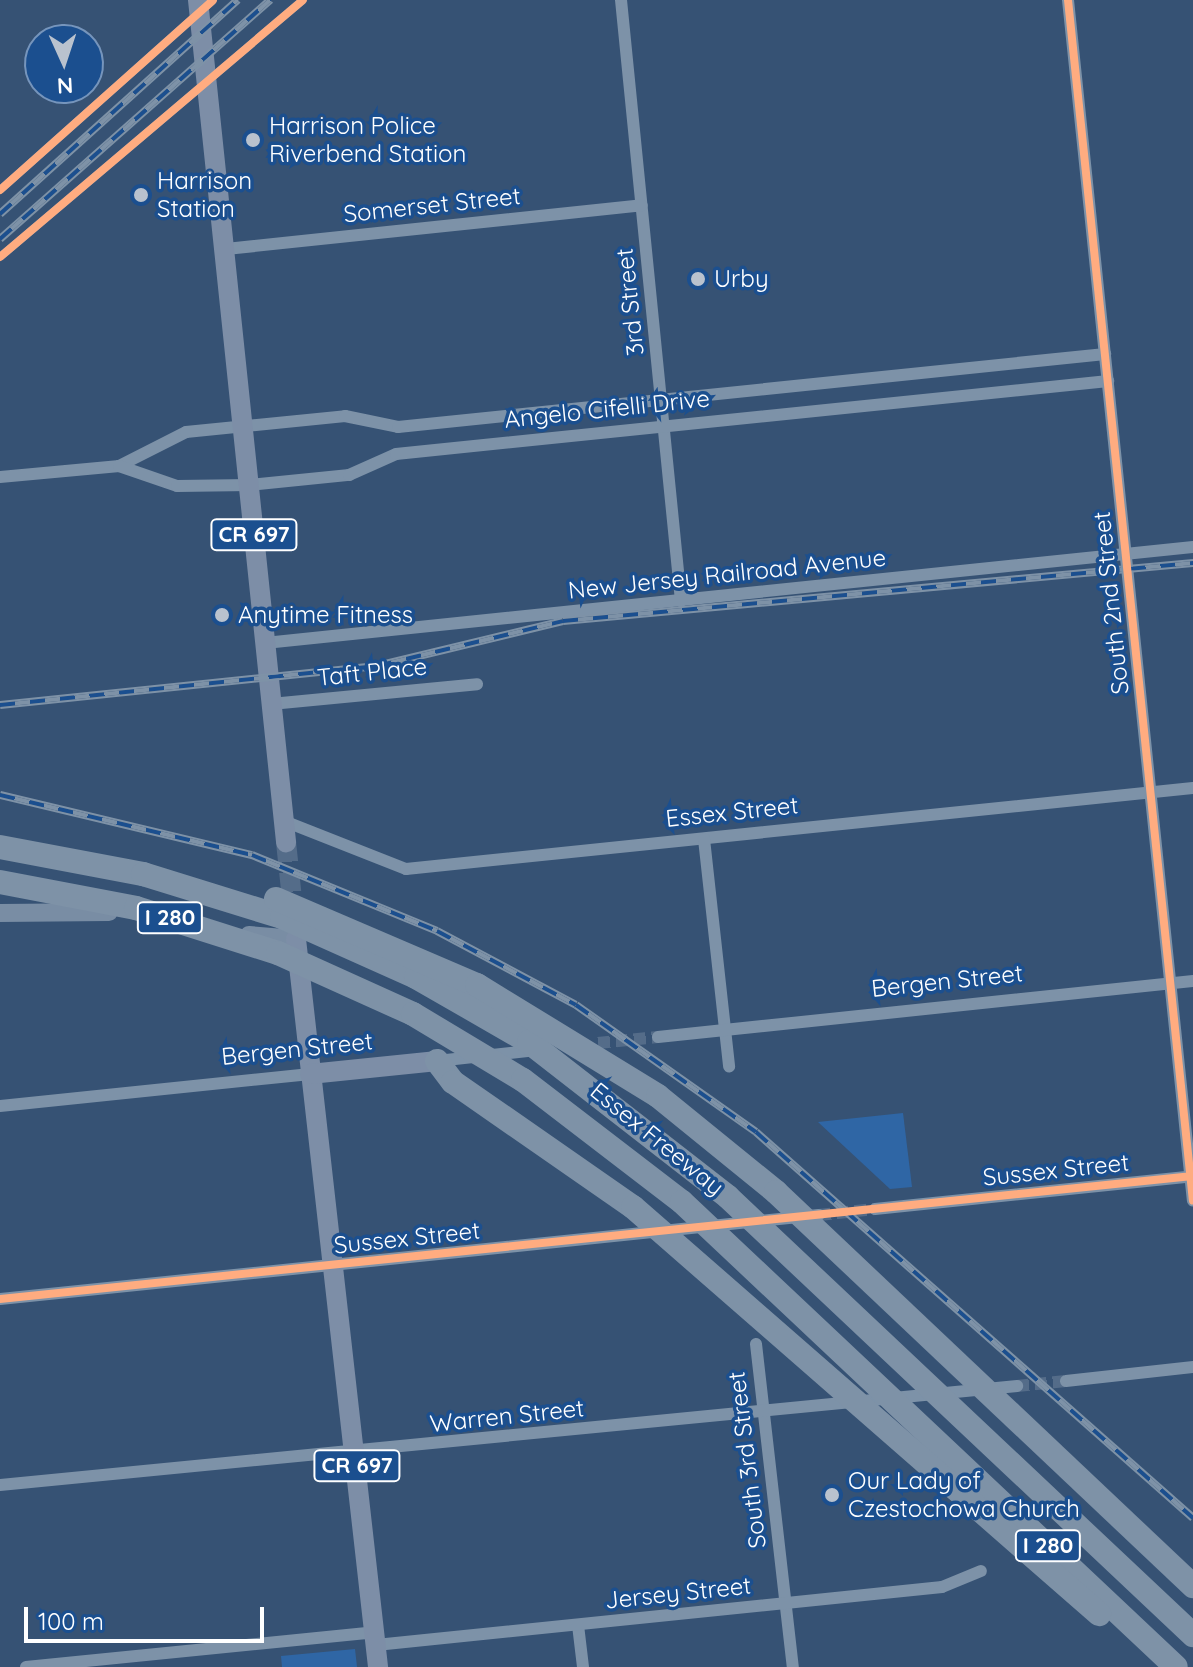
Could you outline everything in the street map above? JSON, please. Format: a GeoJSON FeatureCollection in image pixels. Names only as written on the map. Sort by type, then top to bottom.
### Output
{"type":"FeatureCollection","features":[{"type":"Feature","properties":{"kind":"highway"},"geometry":{"type":"LineString","coordinates":[[0,847],[231,888],[329,927],[540,1021],[618,1069],[776,1192],[1193,1586]]}},
{"type":"Feature","properties":{"kind":"highway","name":"Essex Freeway"},"geometry":{"type":"LineString","coordinates":[[0,882],[180,920],[334,977],[443,1031],[523,1080],[682,1202],[1174,1665]]}},
{"type":"Feature","properties":{"kind":"highway","name":"Essex Freeway"},"geometry":{"type":"LineString","coordinates":[[329,927],[503,1025],[577,1074],[728,1197],[1193,1635]]}},
{"type":"Feature","properties":{"kind":"highway"},"geometry":{"type":"LineString","coordinates":[[437,1061],[448,1079],[633,1207],[1075,1594],[1174,1665]]}},
{"type":"Feature","properties":{"kind":"main road","name":"CR 697"},"geometry":{"type":"LineString","coordinates":[[198,0],[285,832]]}},
{"type":"Feature","properties":{"kind":"main road","name":"CR 697"},"geometry":{"type":"LineString","coordinates":[[296,939],[310,1074],[336,1266],[378,1667]]}},
{"type":"Feature","properties":{"kind":"main road","name":"Bergen Street"},"geometry":{"type":"LineString","coordinates":[[310,1074],[437,1061]]}},
{"type":"Feature","properties":{"kind":"street","name":"3rd Street"},"geometry":{"type":"LineString","coordinates":[[621,0],[681,601]]}},
{"type":"Feature","properties":{"kind":"street","name":"South 2nd Street"},"geometry":{"type":"LineString","coordinates":[[1068,0],[1193,1201]]}},
{"type":"Feature","properties":{"kind":"street","name":"Somerset Street"},"geometry":{"type":"LineString","coordinates":[[225,244],[642,205]]}},
{"type":"Feature","properties":{"kind":"street","name":"Angelo Cifelli Drive"},"geometry":{"type":"LineString","coordinates":[[0,477],[119,466],[176,434],[243,426],[345,416],[398,427],[1105,354]]}},
{"type":"Feature","properties":{"kind":"street","name":"Angelo Cifelli Drive"},"geometry":{"type":"LineString","coordinates":[[119,466],[177,486],[250,485],[349,475],[396,454],[1108,381]]}},
{"type":"Feature","properties":{"kind":"street","name":"New Jersey Railroad Avenue"},"geometry":{"type":"LineString","coordinates":[[265,643],[1193,547]]}},
{"type":"Feature","properties":{"kind":"street","name":"Taft Place"},"geometry":{"type":"LineString","coordinates":[[271,704],[477,684]]}},
{"type":"Feature","properties":{"kind":"street","name":"Essex Street"},"geometry":{"type":"LineString","coordinates":[[285,832],[406,869],[1193,788]]}},
{"type":"Feature","properties":{"kind":"street"},"geometry":{"type":"LineString","coordinates":[[704,839],[729,1067]]}},
{"type":"Feature","properties":{"kind":"street"},"geometry":{"type":"LineString","coordinates":[[0,913],[101,911],[296,939]]}},
{"type":"Feature","properties":{"kind":"street","name":"Bergen Street"},"geometry":{"type":"LineString","coordinates":[[658,1037],[1193,981]]}},
{"type":"Feature","properties":{"kind":"street","name":"Bergen Street"},"geometry":{"type":"LineString","coordinates":[[437,1061],[598,1043]]}},
{"type":"Feature","properties":{"kind":"street","name":"Bergen Street"},"geometry":{"type":"LineString","coordinates":[[0,1106],[310,1074]]}},
{"type":"Feature","properties":{"kind":"street","name":"Sussex Street"},"geometry":{"type":"LineString","coordinates":[[875,1209],[1192,1176]]}},
{"type":"Feature","properties":{"kind":"street","name":"Sussex Street"},"geometry":{"type":"LineString","coordinates":[[0,1299],[819,1215]]}},
{"type":"Feature","properties":{"kind":"street","name":"South 3rd Street"},"geometry":{"type":"LineString","coordinates":[[756,1344],[793,1667]]}},
{"type":"Feature","properties":{"kind":"street"},"geometry":{"type":"LineString","coordinates":[[1066,1381],[1193,1367]]}},
{"type":"Feature","properties":{"kind":"street","name":"Warren Street"},"geometry":{"type":"LineString","coordinates":[[0,1485],[1017,1386]]}},
{"type":"Feature","properties":{"kind":"street","name":"Jersey Street"},"geometry":{"type":"LineString","coordinates":[[26,1667],[375,1638],[578,1625],[952,1585],[981,1571]]}},
{"type":"Feature","properties":{"kind":"street"},"geometry":{"type":"LineString","coordinates":[[578,1625],[583,1667]]}},
{"type":"Feature","properties":{"kind":"shaded area"},"geometry":{"type":"Polygon","coordinates":[[[903,1113],[912,1187],[890,1189],[818,1122],[903,1113]]]}},
{"type":"Feature","properties":{"kind":"shaded area"},"geometry":{"type":"Polygon","coordinates":[[[355,1649],[357,1667],[282,1667],[281,1656],[355,1649]]]}},
{"type":"Feature","properties":{"kind":"tunnel"},"geometry":{"type":"LineString","coordinates":[[286,842],[294,918]]}},
{"type":"Feature","properties":{"kind":"tunnel"},"geometry":{"type":"LineString","coordinates":[[598,1043],[658,1037]]}},
{"type":"Feature","properties":{"kind":"tunnel"},"geometry":{"type":"LineString","coordinates":[[819,1215],[875,1209]]}},
{"type":"Feature","properties":{"kind":"tunnel"},"geometry":{"type":"LineString","coordinates":[[1017,1386],[1066,1381]]}},
{"type":"Feature","properties":{"kind":"railway"},"geometry":{"type":"LineString","coordinates":[[0,190],[213,0]]}},
{"type":"Feature","properties":{"kind":"railway"},"geometry":{"type":"LineString","coordinates":[[0,214],[238,0]]}},
{"type":"Feature","properties":{"kind":"railway"},"geometry":{"type":"LineString","coordinates":[[0,239],[270,0]]}},
{"type":"Feature","properties":{"kind":"railway"},"geometry":{"type":"LineString","coordinates":[[0,257],[303,0]]}},
{"type":"Feature","properties":{"kind":"railway"},"geometry":{"type":"LineString","coordinates":[[0,705],[377,666],[563,621],[1193,563]]}},
{"type":"Feature","properties":{"kind":"railway"},"geometry":{"type":"LineString","coordinates":[[0,795],[252,855],[437,931],[576,1005],[756,1132],[1193,1518]]}},
{"type":"Feature","properties":{"kind":"cycle path"},"geometry":{"type":"LineString","coordinates":[[0,190],[213,0]]}},
{"type":"Feature","properties":{"kind":"cycle path"},"geometry":{"type":"LineString","coordinates":[[0,257],[303,0]]}},
{"type":"Feature","properties":{"kind":"cycle path"},"geometry":{"type":"LineString","coordinates":[[1068,0],[1193,1201]]}},
{"type":"Feature","properties":{"kind":"cycle path"},"geometry":{"type":"LineString","coordinates":[[0,1299],[1193,1176]]}},
{"type":"Feature","properties":{"kind":"place","name":"Harrison Police Riverbend Station"},"geometry":{"type":"Point","coordinates":[253,140]}},
{"type":"Feature","properties":{"kind":"place","name":"Harrison Station"},"geometry":{"type":"Point","coordinates":[141,195]}},
{"type":"Feature","properties":{"kind":"place","name":"Urby"},"geometry":{"type":"Point","coordinates":[698,279]}},
{"type":"Feature","properties":{"kind":"place","name":"Anytime Fitness"},"geometry":{"type":"Point","coordinates":[222,615]}},
{"type":"Feature","properties":{"kind":"place","name":"Our Lady of Czestochowa Church"},"geometry":{"type":"Point","coordinates":[832,1495]}}]}
